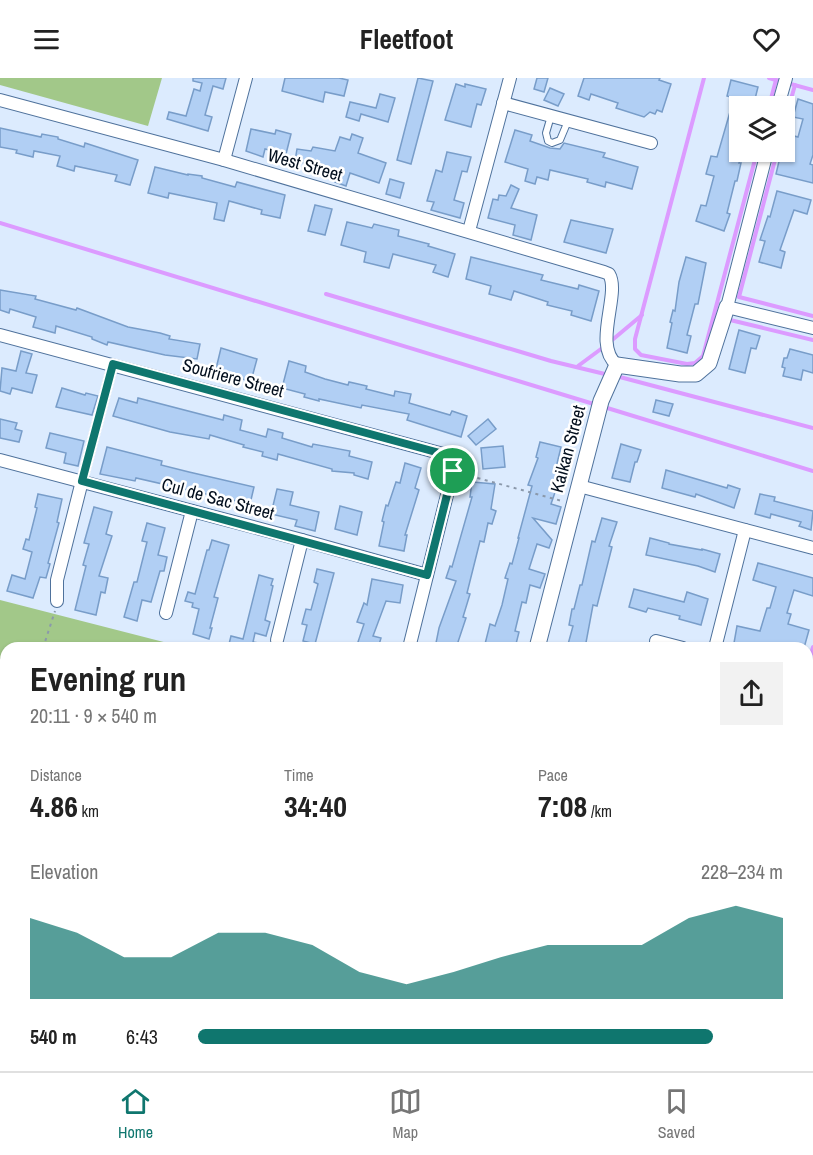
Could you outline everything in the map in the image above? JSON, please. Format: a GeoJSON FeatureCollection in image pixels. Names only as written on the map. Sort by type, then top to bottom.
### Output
{"type":"FeatureCollection","features":[{"type":"Feature","properties":{"kind":"street"},"geometry":{"type":"LineString","coordinates":[[224,160],[246,78]]}},
{"type":"Feature","properties":{"kind":"street"},"geometry":{"type":"LineString","coordinates":[[469,231],[510,78]]}},
{"type":"Feature","properties":{"kind":"street"},"geometry":{"type":"LineString","coordinates":[[781,96],[786,78]]}},
{"type":"Feature","properties":{"kind":"street","name":"West Street"},"geometry":{"type":"LineString","coordinates":[[0,100],[224,160],[598,270]]}},
{"type":"Feature","properties":{"kind":"street"},"geometry":{"type":"LineString","coordinates":[[503,104],[651,143]]}},
{"type":"Feature","properties":{"kind":"street"},"geometry":{"type":"LineString","coordinates":[[613,359],[680,374],[696,374],[709,363],[727,307],[764,162]]}},
{"type":"Feature","properties":{"kind":"street","name":"Kaikan Street"},"geometry":{"type":"LineString","coordinates":[[539,642],[613,359],[607,336],[612,281],[609,274],[598,270]]}},
{"type":"Feature","properties":{"kind":"street"},"geometry":{"type":"LineString","coordinates":[[727,307],[813,328]]}},
{"type":"Feature","properties":{"kind":"street","name":"Soufriere Street"},"geometry":{"type":"LineString","coordinates":[[0,335],[447,455],[453,466]]}},
{"type":"Feature","properties":{"kind":"street"},"geometry":{"type":"LineString","coordinates":[[57,602],[57,580],[113,364]]}},
{"type":"Feature","properties":{"kind":"street","name":"Cul de Sac Street"},"geometry":{"type":"LineString","coordinates":[[0,460],[427,575]]}},
{"type":"Feature","properties":{"kind":"street"},"geometry":{"type":"LineString","coordinates":[[410,642],[453,466]]}},
{"type":"Feature","properties":{"kind":"street"},"geometry":{"type":"LineString","coordinates":[[579,486],[813,548]]}},
{"type":"Feature","properties":{"kind":"street"},"geometry":{"type":"LineString","coordinates":[[166,613],[192,511]]}},
{"type":"Feature","properties":{"kind":"street"},"geometry":{"type":"LineString","coordinates":[[716,642],[745,530]]}},
{"type":"Feature","properties":{"kind":"street"},"geometry":{"type":"LineString","coordinates":[[277,640],[302,540]]}},
{"type":"Feature","properties":{"kind":"lane"},"geometry":{"type":"LineString","coordinates":[[551,116],[546,138],[552,143],[560,140],[568,121]]}},
{"type":"Feature","properties":{"kind":"path"},"geometry":{"type":"LineString","coordinates":[[453,466],[574,504]]}},
{"type":"Feature","properties":{"kind":"path"},"geometry":{"type":"LineString","coordinates":[[45,642],[57,602]]}},
{"type":"Feature","properties":{"kind":"green space"},"geometry":{"type":"Polygon","coordinates":[[[0,78],[162,78],[148,126],[0,85],[0,78]]]}},
{"type":"Feature","properties":{"kind":"green space"},"geometry":{"type":"Polygon","coordinates":[[[0,600],[164,642],[0,642],[0,600]]]}},
{"type":"Feature","properties":{"kind":"building"},"geometry":{"type":"Polygon","coordinates":[[[193,78],[226,78],[223,89],[213,86],[205,115],[212,117],[208,131],[167,119],[169,112],[186,116],[194,89],[200,91],[202,83],[193,81],[193,78]]]}},
{"type":"Feature","properties":{"kind":"building"},"geometry":{"type":"Polygon","coordinates":[[[285,78],[348,80],[344,96],[325,92],[323,102],[282,91],[285,78]]]}},
{"type":"Feature","properties":{"kind":"building"},"geometry":{"type":"Polygon","coordinates":[[[418,78],[433,81],[411,164],[397,160],[418,78]]]}},
{"type":"Feature","properties":{"kind":"building"},"geometry":{"type":"Polygon","coordinates":[[[537,78],[548,78],[544,92],[534,89],[537,78]]]}},
{"type":"Feature","properties":{"kind":"building"},"geometry":{"type":"Polygon","coordinates":[[[584,78],[660,78],[659,80],[671,84],[662,112],[657,110],[655,114],[650,112],[644,117],[616,108],[618,103],[591,94],[589,100],[578,96],[584,78]]]}},
{"type":"Feature","properties":{"kind":"building"},"geometry":{"type":"Polygon","coordinates":[[[731,80],[758,87],[756,96],[727,96],[731,80]]]}},
{"type":"Feature","properties":{"kind":"building"},"geometry":{"type":"Polygon","coordinates":[[[456,84],[486,89],[481,105],[477,104],[471,127],[445,120],[456,84]]]}},
{"type":"Feature","properties":{"kind":"building"},"geometry":{"type":"Polygon","coordinates":[[[550,88],[564,94],[558,106],[544,100],[550,88]]]}},
{"type":"Feature","properties":{"kind":"building"},"geometry":{"type":"Polygon","coordinates":[[[380,94],[395,98],[388,122],[361,114],[359,121],[346,117],[350,102],[376,108],[380,94]]]}},
{"type":"Feature","properties":{"kind":"building"},"geometry":{"type":"Polygon","coordinates":[[[798,99],[813,104],[813,155],[810,164],[813,165],[813,183],[776,174],[779,162],[795,162],[795,136],[798,137],[803,119],[795,117],[798,99]]]}},
{"type":"Feature","properties":{"kind":"building"},"geometry":{"type":"Polygon","coordinates":[[[729,115],[729,162],[741,163],[724,231],[696,221],[701,205],[706,206],[714,176],[706,174],[711,156],[717,157],[729,115]]]}},
{"type":"Feature","properties":{"kind":"building"},"geometry":{"type":"Polygon","coordinates":[[[0,128],[41,137],[42,134],[58,137],[58,139],[84,147],[85,143],[138,160],[130,185],[115,181],[117,175],[75,166],[74,171],[57,166],[60,156],[34,151],[33,157],[16,153],[17,150],[0,147],[0,128]]]}},
{"type":"Feature","properties":{"kind":"building"},"geometry":{"type":"Polygon","coordinates":[[[251,129],[275,134],[276,130],[291,134],[286,154],[265,149],[263,157],[246,151],[251,129]]]}},
{"type":"Feature","properties":{"kind":"building"},"geometry":{"type":"Polygon","coordinates":[[[515,130],[532,135],[530,141],[550,148],[560,149],[564,143],[605,153],[603,157],[638,167],[632,189],[606,182],[605,187],[587,182],[588,179],[550,170],[548,180],[537,177],[535,184],[525,181],[528,169],[505,162],[515,130]]]}},
{"type":"Feature","properties":{"kind":"building"},"geometry":{"type":"Polygon","coordinates":[[[352,134],[363,138],[358,153],[386,163],[379,183],[350,173],[346,186],[335,182],[337,175],[308,169],[309,164],[295,161],[297,149],[311,151],[313,147],[335,151],[340,137],[350,140],[352,134]]]}},
{"type":"Feature","properties":{"kind":"building"},"geometry":{"type":"Polygon","coordinates":[[[447,152],[471,157],[467,172],[462,171],[454,200],[464,203],[460,218],[431,210],[434,202],[427,201],[436,170],[442,172],[447,152]]]}},
{"type":"Feature","properties":{"kind":"building"},"geometry":{"type":"Polygon","coordinates":[[[155,167],[202,176],[202,178],[235,187],[237,182],[285,195],[280,218],[261,214],[262,210],[229,201],[224,221],[214,219],[217,203],[169,193],[168,198],[148,193],[155,167]]]}},
{"type":"Feature","properties":{"kind":"building"},"geometry":{"type":"Polygon","coordinates":[[[390,179],[404,183],[400,198],[386,194],[390,179]]]}},
{"type":"Feature","properties":{"kind":"building"},"geometry":{"type":"Polygon","coordinates":[[[511,185],[519,189],[511,208],[537,215],[531,240],[513,235],[515,225],[488,218],[493,199],[498,200],[499,195],[506,196],[511,185]]]}},
{"type":"Feature","properties":{"kind":"building"},"geometry":{"type":"Polygon","coordinates":[[[777,191],[811,200],[807,214],[794,210],[780,250],[785,252],[781,268],[759,262],[765,241],[760,240],[768,216],[770,217],[777,191]]]}},
{"type":"Feature","properties":{"kind":"building"},"geometry":{"type":"Polygon","coordinates":[[[315,205],[332,209],[325,235],[308,231],[315,205]]]}},
{"type":"Feature","properties":{"kind":"building"},"geometry":{"type":"Polygon","coordinates":[[[571,220],[613,229],[606,253],[564,242],[571,220]]]}},
{"type":"Feature","properties":{"kind":"building"},"geometry":{"type":"Polygon","coordinates":[[[347,222],[372,228],[374,224],[399,230],[398,236],[455,254],[448,277],[433,272],[436,265],[393,254],[389,268],[364,262],[366,252],[341,245],[347,222]]]}},
{"type":"Feature","properties":{"kind":"building"},"geometry":{"type":"Polygon","coordinates":[[[471,257],[543,275],[541,280],[578,289],[579,285],[599,291],[591,321],[571,315],[572,311],[547,305],[548,302],[514,291],[511,300],[489,294],[491,286],[466,279],[471,257]]]}},
{"type":"Feature","properties":{"kind":"building"},"geometry":{"type":"Polygon","coordinates":[[[686,257],[706,263],[698,304],[695,304],[687,335],[691,336],[687,353],[667,348],[672,323],[670,322],[673,310],[675,311],[679,282],[686,257]]]}},
{"type":"Feature","properties":{"kind":"building"},"geometry":{"type":"Polygon","coordinates":[[[0,290],[36,296],[35,299],[76,310],[77,308],[128,327],[170,336],[169,339],[200,344],[197,359],[165,355],[108,342],[107,345],[92,337],[56,326],[55,333],[33,327],[36,317],[10,309],[9,313],[0,310],[0,290]]]}},
{"type":"Feature","properties":{"kind":"building"},"geometry":{"type":"Polygon","coordinates":[[[739,330],[760,336],[756,349],[751,348],[745,373],[729,369],[739,330]]]}},
{"type":"Feature","properties":{"kind":"building"},"geometry":{"type":"Polygon","coordinates":[[[221,348],[257,359],[251,381],[215,373],[221,348]]]}},
{"type":"Feature","properties":{"kind":"building"},"geometry":{"type":"Polygon","coordinates":[[[790,349],[813,355],[813,373],[803,370],[801,380],[783,376],[784,358],[787,358],[790,349]]]}},
{"type":"Feature","properties":{"kind":"building"},"geometry":{"type":"Polygon","coordinates":[[[21,351],[32,354],[26,373],[37,375],[32,393],[12,388],[10,394],[0,391],[2,368],[16,371],[21,351]]]}},
{"type":"Feature","properties":{"kind":"building"},"geometry":{"type":"Polygon","coordinates":[[[289,361],[306,366],[305,372],[325,379],[348,385],[349,382],[367,386],[366,389],[394,396],[395,391],[411,394],[409,403],[450,415],[452,411],[467,416],[461,437],[407,420],[409,414],[362,405],[361,408],[319,399],[319,401],[304,397],[305,394],[282,388],[289,361]]]}},
{"type":"Feature","properties":{"kind":"building"},"geometry":{"type":"Polygon","coordinates":[[[62,388],[85,395],[86,393],[98,396],[92,415],[56,407],[62,388]]]}},
{"type":"Feature","properties":{"kind":"building"},"geometry":{"type":"Polygon","coordinates":[[[119,398],[137,403],[138,398],[223,420],[224,415],[242,420],[240,430],[266,437],[268,429],[283,433],[282,438],[312,447],[313,444],[350,451],[349,456],[372,462],[368,479],[354,475],[354,473],[332,471],[332,469],[278,454],[277,460],[262,456],[263,452],[210,435],[209,439],[170,432],[113,416],[119,398]]]}},
{"type":"Feature","properties":{"kind":"building"},"geometry":{"type":"Polygon","coordinates":[[[656,400],[673,404],[669,416],[653,412],[656,400]]]}},
{"type":"Feature","properties":{"kind":"building"},"geometry":{"type":"Polygon","coordinates":[[[0,419],[17,423],[15,429],[22,431],[19,442],[0,438],[0,419]]]}},
{"type":"Feature","properties":{"kind":"building"},"geometry":{"type":"Polygon","coordinates":[[[488,419],[496,429],[476,445],[468,436],[488,419]]]}},
{"type":"Feature","properties":{"kind":"building"},"geometry":{"type":"Polygon","coordinates":[[[50,433],[84,441],[78,466],[64,463],[66,453],[46,448],[50,433]]]}},
{"type":"Feature","properties":{"kind":"building"},"geometry":{"type":"Polygon","coordinates":[[[540,442],[561,447],[555,472],[561,475],[551,504],[561,507],[556,524],[533,518],[552,540],[549,548],[537,544],[529,569],[545,574],[540,588],[530,585],[526,603],[522,602],[515,631],[519,632],[516,642],[486,642],[490,624],[495,626],[502,605],[508,579],[505,578],[510,563],[512,564],[519,538],[532,486],[528,485],[538,458],[536,457],[540,442]]]}},
{"type":"Feature","properties":{"kind":"building"},"geometry":{"type":"Polygon","coordinates":[[[621,444],[641,450],[630,482],[612,478],[621,444]]]}},
{"type":"Feature","properties":{"kind":"building"},"geometry":{"type":"Polygon","coordinates":[[[503,446],[505,467],[483,469],[481,448],[503,446]]]}},
{"type":"Feature","properties":{"kind":"building"},"geometry":{"type":"Polygon","coordinates":[[[107,447],[162,461],[161,465],[254,487],[250,504],[136,478],[135,481],[100,474],[107,447]]]}},
{"type":"Feature","properties":{"kind":"building"},"geometry":{"type":"Polygon","coordinates":[[[405,463],[421,468],[415,488],[419,490],[405,535],[407,535],[404,551],[379,546],[386,505],[388,506],[396,482],[400,483],[405,463]]]}},
{"type":"Feature","properties":{"kind":"building"},"geometry":{"type":"Polygon","coordinates":[[[666,470],[727,488],[728,485],[740,489],[734,508],[696,494],[695,497],[662,488],[666,470]]]}},
{"type":"Feature","properties":{"kind":"building"},"geometry":{"type":"Polygon","coordinates":[[[472,482],[495,484],[491,509],[496,511],[492,524],[488,523],[484,542],[480,541],[467,593],[470,594],[463,617],[466,618],[458,642],[436,642],[456,581],[446,578],[450,566],[452,567],[472,497],[470,497],[472,482]]]}},
{"type":"Feature","properties":{"kind":"building"},"geometry":{"type":"Polygon","coordinates":[[[277,489],[293,492],[290,505],[319,512],[315,531],[295,526],[297,520],[271,514],[277,489]]]}},
{"type":"Feature","properties":{"kind":"building"},"geometry":{"type":"Polygon","coordinates":[[[38,494],[62,499],[57,522],[59,523],[46,578],[40,577],[33,598],[7,591],[12,575],[25,579],[32,552],[23,549],[26,539],[29,540],[38,494]]]}},
{"type":"Feature","properties":{"kind":"building"},"geometry":{"type":"Polygon","coordinates":[[[760,494],[775,497],[774,501],[813,511],[811,530],[799,526],[801,522],[771,514],[770,518],[755,514],[760,494]]]}},
{"type":"Feature","properties":{"kind":"building"},"geometry":{"type":"Polygon","coordinates":[[[340,506],[362,512],[357,535],[335,529],[340,506]]]}},
{"type":"Feature","properties":{"kind":"building"},"geometry":{"type":"Polygon","coordinates":[[[94,507],[112,512],[106,534],[112,536],[99,576],[108,578],[105,593],[101,592],[96,615],[75,610],[89,544],[84,543],[94,507]]]}},
{"type":"Feature","properties":{"kind":"building"},"geometry":{"type":"Polygon","coordinates":[[[602,518],[617,522],[609,546],[612,547],[597,606],[593,605],[586,642],[569,642],[573,626],[569,625],[572,609],[574,609],[580,585],[582,585],[592,541],[595,542],[602,518]]]}},
{"type":"Feature","properties":{"kind":"building"},"geometry":{"type":"Polygon","coordinates":[[[147,523],[165,528],[158,555],[167,557],[164,571],[160,571],[151,602],[142,600],[137,621],[124,617],[134,582],[137,582],[147,542],[142,541],[147,523]]]}},
{"type":"Feature","properties":{"kind":"building"},"geometry":{"type":"Polygon","coordinates":[[[650,538],[720,554],[715,572],[646,555],[650,538]]]}},
{"type":"Feature","properties":{"kind":"building"},"geometry":{"type":"Polygon","coordinates":[[[212,540],[229,545],[214,597],[218,598],[209,639],[193,634],[199,609],[192,607],[193,603],[185,601],[188,592],[195,594],[212,540]]]}},
{"type":"Feature","properties":{"kind":"building"},"geometry":{"type":"Polygon","coordinates":[[[758,563],[813,578],[813,596],[794,590],[787,613],[791,614],[788,624],[809,630],[806,642],[734,642],[737,626],[760,631],[767,608],[770,608],[776,587],[753,580],[758,563]]]}},
{"type":"Feature","properties":{"kind":"building"},"geometry":{"type":"Polygon","coordinates":[[[317,569],[334,573],[316,642],[307,642],[303,641],[307,625],[302,624],[306,609],[311,610],[318,584],[314,582],[317,569]]]}},
{"type":"Feature","properties":{"kind":"building"},"geometry":{"type":"Polygon","coordinates":[[[259,575],[273,579],[265,620],[270,622],[266,636],[255,633],[253,642],[230,642],[231,636],[243,639],[259,575]]]}},
{"type":"Feature","properties":{"kind":"building"},"geometry":{"type":"Polygon","coordinates":[[[372,579],[403,585],[400,603],[386,601],[373,636],[381,638],[380,642],[358,642],[364,624],[357,622],[364,603],[367,605],[372,579]]]}},
{"type":"Feature","properties":{"kind":"building"},"geometry":{"type":"Polygon","coordinates":[[[634,589],[684,602],[687,592],[708,599],[701,625],[679,619],[680,616],[648,608],[646,612],[629,607],[634,589]]]}},
{"type":"Feature","properties":{"kind":"waterway"},"geometry":{"type":"LineString","coordinates":[[704,78],[635,339],[635,349],[641,355],[687,364],[695,363],[703,356],[754,162]]}},
{"type":"Feature","properties":{"kind":"waterway"},"geometry":{"type":"LineString","coordinates":[[769,78],[776,80],[772,96]]}},
{"type":"Feature","properties":{"kind":"waterway"},"geometry":{"type":"LineString","coordinates":[[776,80],[813,90]]}},
{"type":"Feature","properties":{"kind":"waterway"},"geometry":{"type":"LineString","coordinates":[[792,96],[795,85]]}},
{"type":"Feature","properties":{"kind":"waterway"},"geometry":{"type":"LineString","coordinates":[[739,297],[774,162]]}},
{"type":"Feature","properties":{"kind":"waterway"},"geometry":{"type":"LineString","coordinates":[[0,223],[597,405]]}},
{"type":"Feature","properties":{"kind":"waterway"},"geometry":{"type":"LineString","coordinates":[[326,294],[551,361],[609,375]]}},
{"type":"Feature","properties":{"kind":"waterway"},"geometry":{"type":"LineString","coordinates":[[739,297],[813,316]]}},
{"type":"Feature","properties":{"kind":"waterway"},"geometry":{"type":"LineString","coordinates":[[611,341],[642,315]]}},
{"type":"Feature","properties":{"kind":"waterway"},"geometry":{"type":"LineString","coordinates":[[726,319],[813,340]]}},
{"type":"Feature","properties":{"kind":"waterway"},"geometry":{"type":"LineString","coordinates":[[578,366],[605,346]]}},
{"type":"Feature","properties":{"kind":"waterway"},"geometry":{"type":"LineString","coordinates":[[616,376],[813,428]]}},
{"type":"Feature","properties":{"kind":"waterway"},"geometry":{"type":"LineString","coordinates":[[604,407],[813,471]]}},
{"type":"Feature","properties":{"kind":"route"},"geometry":{"type":"LineString","coordinates":[[113,364],[447,455],[453,461],[453,471],[427,575],[82,481],[113,364]]}}]}
